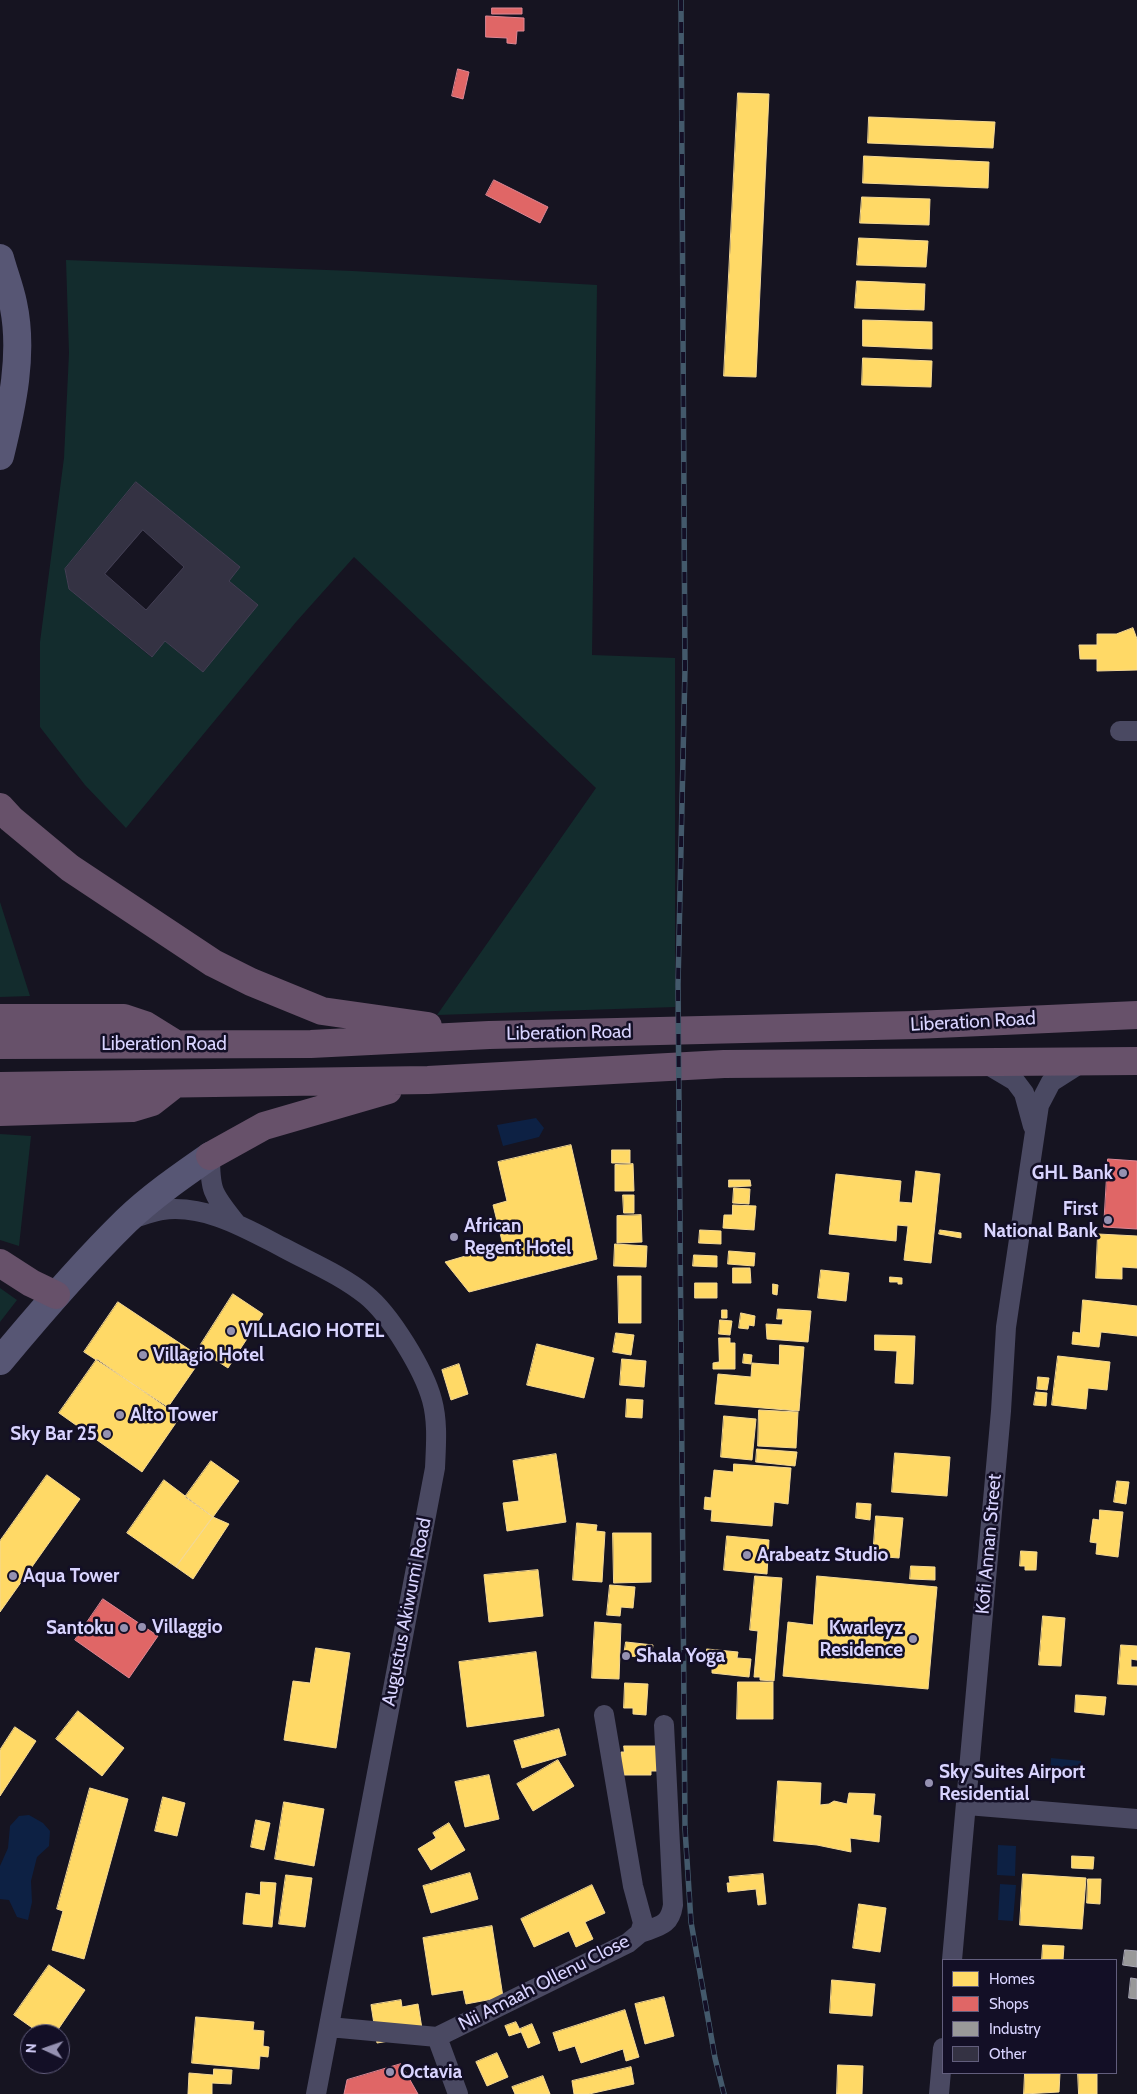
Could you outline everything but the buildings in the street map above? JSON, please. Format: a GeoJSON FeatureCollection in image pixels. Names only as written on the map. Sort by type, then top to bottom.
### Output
{"type":"FeatureCollection","features":[{"type":"Feature","properties":{"kind":"highway"},"geometry":{"type":"LineString","coordinates":[[0,807],[11,819],[70,868],[213,963],[251,982],[322,1011],[489,1035]]}},
{"type":"Feature","properties":{"kind":"highway","name":"Liberation Road"},"geometry":{"type":"LineString","coordinates":[[0,1045],[312,1044],[489,1035],[914,1025],[1137,1014]]}},
{"type":"Feature","properties":{"kind":"highway"},"geometry":{"type":"LineString","coordinates":[[0,1018],[124,1018],[145,1025],[176,1044]]}},
{"type":"Feature","properties":{"kind":"highway","name":"Liberation Road"},"geometry":{"type":"LineString","coordinates":[[0,1086],[308,1080],[428,1080],[724,1064],[1137,1060]]}},
{"type":"Feature","properties":{"kind":"highway"},"geometry":{"type":"LineString","coordinates":[[210,1156],[264,1126],[342,1102],[428,1080]]}},
{"type":"Feature","properties":{"kind":"highway"},"geometry":{"type":"LineString","coordinates":[[0,1112],[132,1108],[152,1102],[175,1084]]}},
{"type":"Feature","properties":{"kind":"highway"},"geometry":{"type":"LineString","coordinates":[[0,1263],[31,1283],[56,1294]]}},
{"type":"Feature","properties":{"kind":"street"},"geometry":{"type":"LineString","coordinates":[[0,258],[13,304],[17,338],[17,371],[0,456]]}},
{"type":"Feature","properties":{"kind":"street","name":"Kofi Annan Street"},"geometry":{"type":"LineString","coordinates":[[952,1959],[1001,1411],[1006,1327],[1021,1233],[1034,1128],[1039,1105],[1051,1082],[1086,1060]]}},
{"type":"Feature","properties":{"kind":"street","name":"Kofi Annan Street"},"geometry":{"type":"LineString","coordinates":[[981,1062],[1015,1081],[1024,1093],[1034,1128]]}},
{"type":"Feature","properties":{"kind":"street"},"geometry":{"type":"LineString","coordinates":[[0,1360],[56,1294],[127,1221],[168,1186],[210,1156]]}},
{"type":"Feature","properties":{"kind":"street","name":"Augustus Akiwumi Road"},"geometry":{"type":"LineString","coordinates":[[210,1156],[212,1189],[235,1222]]}},
{"type":"Feature","properties":{"kind":"street","name":"Augustus Akiwumi Road"},"geometry":{"type":"LineString","coordinates":[[127,1221],[161,1210],[196,1211],[235,1222],[328,1270],[367,1296],[396,1329],[418,1368],[432,1400],[437,1436],[434,1468],[316,2094]]}},
{"type":"Feature","properties":{"kind":"street","name":"Nii Amaah Ollenu Close"},"geometry":{"type":"LineString","coordinates":[[437,2037],[628,1943],[640,1933],[643,1923],[633,1886],[604,1715]]}},
{"type":"Feature","properties":{"kind":"street"},"geometry":{"type":"LineString","coordinates":[[640,1933],[667,1922],[672,1914],[664,1726]]}},
{"type":"Feature","properties":{"kind":"street"},"geometry":{"type":"LineString","coordinates":[[966,1805],[1137,1819]]}},
{"type":"Feature","properties":{"kind":"street"},"geometry":{"type":"LineString","coordinates":[[328,2027],[437,2037],[458,2094]]}},
{"type":"Feature","properties":{"kind":"street"},"geometry":{"type":"LineString","coordinates":[[939,2094],[942,2060]]}},
{"type":"Feature","properties":{"kind":"green space"},"geometry":{"type":"Polygon","coordinates":[[[66,260],[353,271],[597,285],[592,655],[675,658],[675,1007],[437,1015],[596,788],[354,557],[296,622],[126,828],[85,785],[40,727],[40,642],[64,458],[69,353],[66,260]],[[136,482],[65,569],[69,589],[151,657],[165,641],[203,672],[258,605],[229,581],[240,567],[136,482]]]}},
{"type":"Feature","properties":{"kind":"green space"},"geometry":{"type":"Polygon","coordinates":[[[0,902],[30,996],[0,997],[0,902]]]}},
{"type":"Feature","properties":{"kind":"green space"},"geometry":{"type":"Polygon","coordinates":[[[0,1134],[31,1136],[19,1246],[0,1240],[0,1134]]]}},
{"type":"Feature","properties":{"kind":"green space"},"geometry":{"type":"Polygon","coordinates":[[[0,1288],[17,1300],[0,1322],[0,1288]]]}},
{"type":"Feature","properties":{"kind":"water"},"geometry":{"type":"Polygon","coordinates":[[[536,1118],[544,1128],[539,1137],[503,1146],[497,1125],[536,1118]]]}},
{"type":"Feature","properties":{"kind":"water"},"geometry":{"type":"Polygon","coordinates":[[[1051,1758],[1081,1761],[1079,1777],[1050,1775],[1051,1758]]]}},
{"type":"Feature","properties":{"kind":"water"},"geometry":{"type":"Polygon","coordinates":[[[29,1815],[43,1823],[50,1831],[49,1846],[37,1857],[31,1881],[32,1902],[28,1920],[17,1917],[9,1900],[0,1899],[0,1866],[8,1848],[10,1826],[19,1816],[29,1815]]]}},
{"type":"Feature","properties":{"kind":"water"},"geometry":{"type":"Polygon","coordinates":[[[998,1845],[1016,1846],[1015,1876],[997,1875],[998,1845]]]}},
{"type":"Feature","properties":{"kind":"water"},"geometry":{"type":"Polygon","coordinates":[[[1000,1884],[1016,1885],[1013,1921],[998,1920],[1000,1884]]]}},
{"type":"Feature","properties":{"kind":"railway"},"geometry":{"type":"LineString","coordinates":[[681,0],[685,668],[678,984],[685,1829],[691,1922],[715,2058],[724,2094]]}},
{"type":"Feature","properties":{"kind":"place","name":"GHL Bank"},"geometry":{"type":"Point","coordinates":[1123,1173]}},
{"type":"Feature","properties":{"kind":"place","name":"First National Bank"},"geometry":{"type":"Point","coordinates":[1108,1220]}},
{"type":"Feature","properties":{"kind":"place","name":"African Regent Hotel"},"geometry":{"type":"Point","coordinates":[454,1237]}},
{"type":"Feature","properties":{"kind":"place","name":"VILLAGIO HOTEL"},"geometry":{"type":"Point","coordinates":[231,1331]}},
{"type":"Feature","properties":{"kind":"place","name":"Villagio Hotel"},"geometry":{"type":"Point","coordinates":[143,1355]}},
{"type":"Feature","properties":{"kind":"place","name":"Alto Tower"},"geometry":{"type":"Point","coordinates":[120,1415]}},
{"type":"Feature","properties":{"kind":"place","name":"Sky Bar 25"},"geometry":{"type":"Point","coordinates":[107,1434]}},
{"type":"Feature","properties":{"kind":"place","name":"Arabeatz Studio"},"geometry":{"type":"Point","coordinates":[747,1555]}},
{"type":"Feature","properties":{"kind":"place","name":"Aqua Tower"},"geometry":{"type":"Point","coordinates":[13,1576]}},
{"type":"Feature","properties":{"kind":"place","name":"Villaggio"},"geometry":{"type":"Point","coordinates":[142,1627]}},
{"type":"Feature","properties":{"kind":"place","name":"Santoku"},"geometry":{"type":"Point","coordinates":[124,1628]}},
{"type":"Feature","properties":{"kind":"place","name":"Kwarleyz Residence"},"geometry":{"type":"Point","coordinates":[913,1639]}},
{"type":"Feature","properties":{"kind":"place","name":"Shala Yoga"},"geometry":{"type":"Point","coordinates":[626,1656]}},
{"type":"Feature","properties":{"kind":"place","name":"Sky Suites Airport Residential"},"geometry":{"type":"Point","coordinates":[929,1783]}},
{"type":"Feature","properties":{"kind":"place","name":"Octavia"},"geometry":{"type":"Point","coordinates":[390,2072]}}]}
